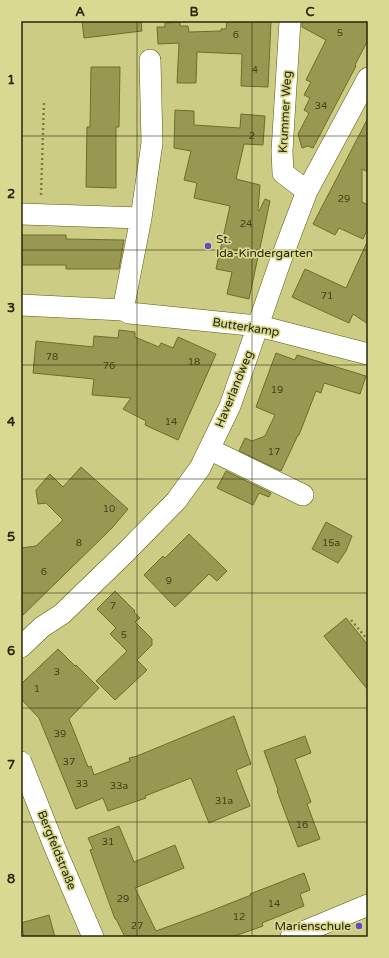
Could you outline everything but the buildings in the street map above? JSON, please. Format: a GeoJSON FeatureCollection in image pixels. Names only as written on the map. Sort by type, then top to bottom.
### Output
{"type":"FeatureCollection","features":[{"type":"Feature","properties":{"kind":"street","name":"Krummer Weg"},"geometry":{"type":"LineString","coordinates":[[290,21],[282,151],[283,173],[306,191]]}},
{"type":"Feature","properties":{"kind":"street"},"geometry":{"type":"LineString","coordinates":[[123,310],[141,218],[152,143],[150,60]]}},
{"type":"Feature","properties":{"kind":"street","name":"Haverlandweg"},"geometry":{"type":"LineString","coordinates":[[21,647],[42,627],[62,614],[176,502],[200,468],[230,406],[306,191],[368,78]]}},
{"type":"Feature","properties":{"kind":"street"},"geometry":{"type":"LineString","coordinates":[[31,214],[141,218]]}},
{"type":"Feature","properties":{"kind":"street","name":"Butterkamp"},"geometry":{"type":"LineString","coordinates":[[21,305],[123,310],[129,313],[259,326],[368,354]]}},
{"type":"Feature","properties":{"kind":"street"},"geometry":{"type":"LineString","coordinates":[[210,448],[303,495]]}},
{"type":"Feature","properties":{"kind":"street","name":"Bergfeldstraße"},"geometry":{"type":"LineString","coordinates":[[21,762],[93,937]]}},
{"type":"Feature","properties":{"kind":"street"},"geometry":{"type":"LineString","coordinates":[[291,937],[368,905]]}},
{"type":"Feature","properties":{"kind":"path"},"geometry":{"type":"LineString","coordinates":[[31,214],[44,102]]}},
{"type":"Feature","properties":{"kind":"path"},"geometry":{"type":"LineString","coordinates":[[352,620],[368,640]]}},
{"type":"Feature","properties":{"kind":"place","name":"St. Ida-Kindergarten"},"geometry":{"type":"Point","coordinates":[208,246]}},
{"type":"Feature","properties":{"kind":"place","name":"Marienschule"},"geometry":{"type":"Point","coordinates":[359,926]}}]}
